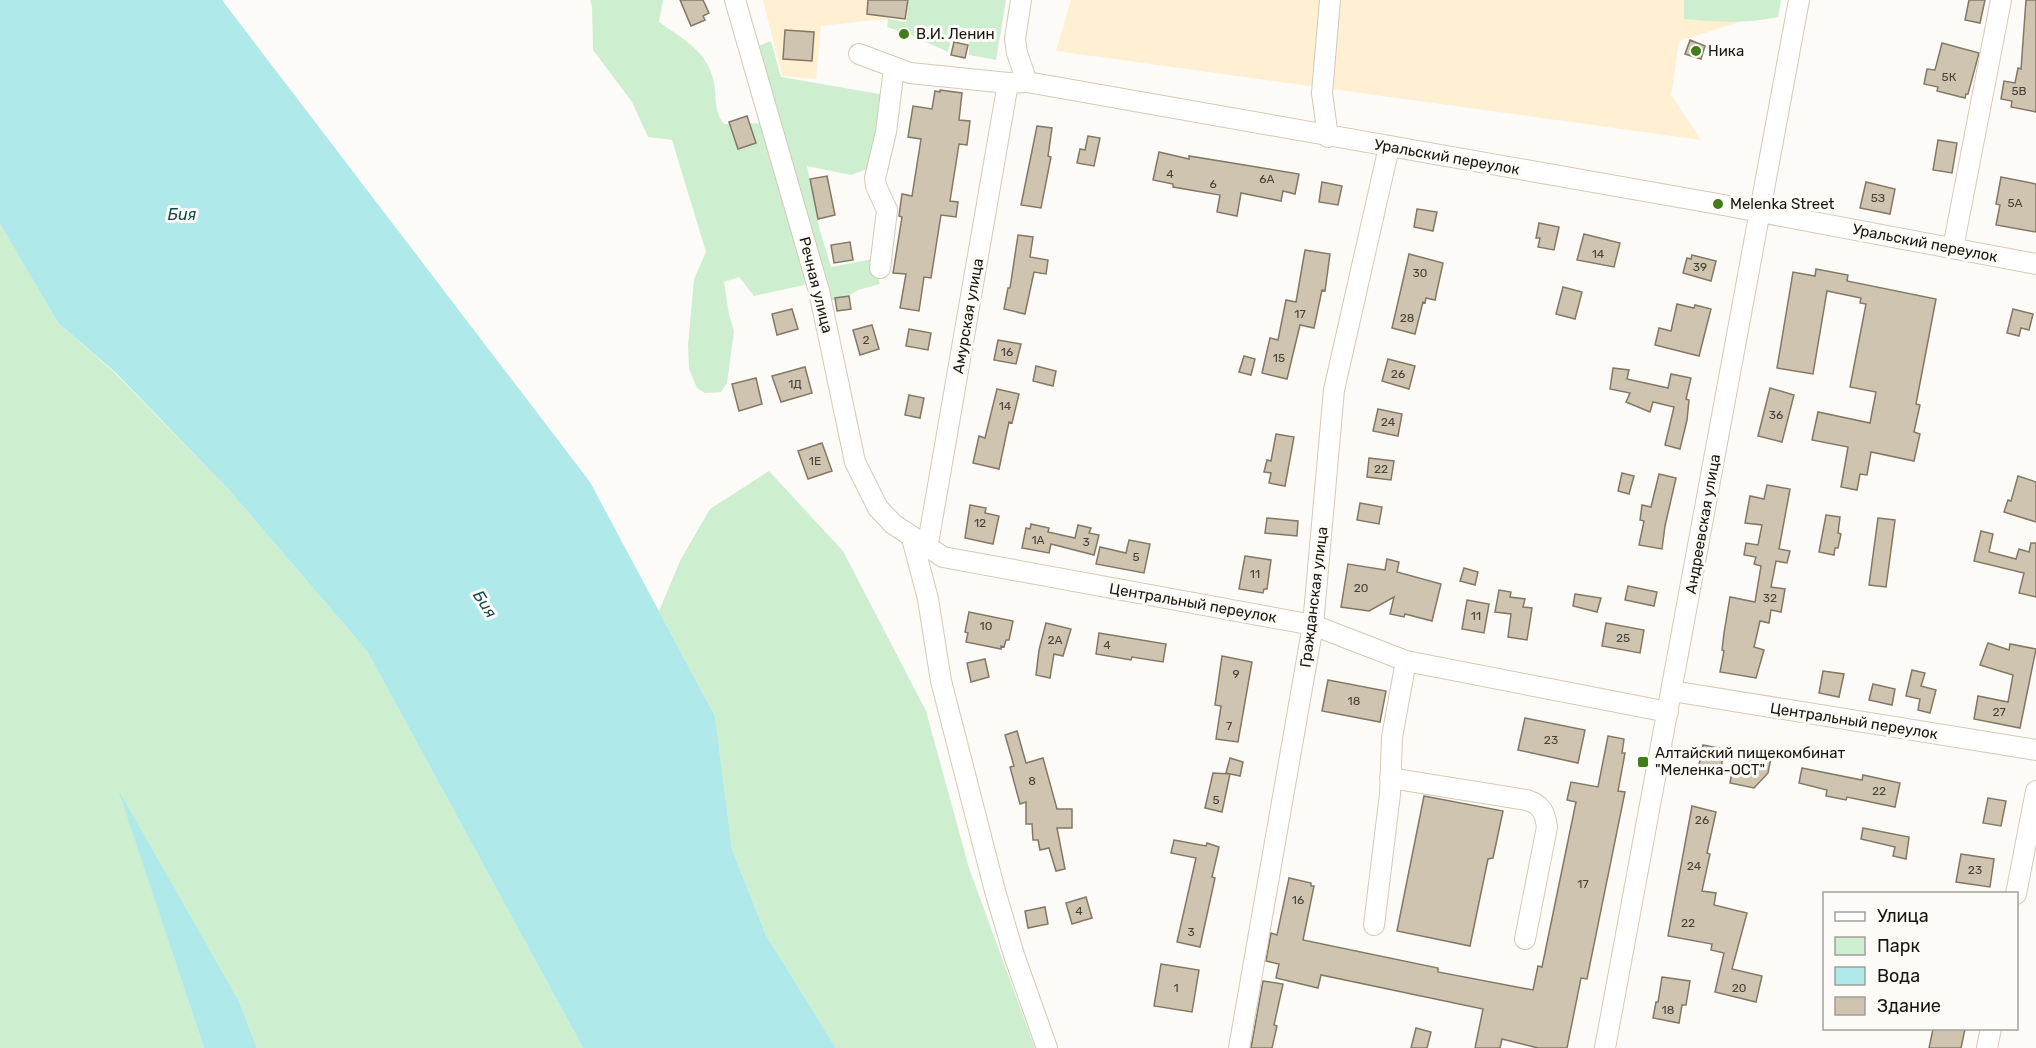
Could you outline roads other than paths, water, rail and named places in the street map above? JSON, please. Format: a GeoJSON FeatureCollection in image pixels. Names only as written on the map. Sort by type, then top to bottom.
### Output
{"type":"FeatureCollection","features":[{"type":"Feature","properties":{"kind":"street","name":"Речная улица"},"geometry":{"type":"LineString","coordinates":[[735,0],[819,291],[855,462],[878,508],[893,524],[920,543]]}},
{"type":"Feature","properties":{"kind":"street","name":"Амурская улица"},"geometry":{"type":"LineString","coordinates":[[920,543],[1017,82],[1015,39],[1021,0]]}},
{"type":"Feature","properties":{"kind":"street"},"geometry":{"type":"LineString","coordinates":[[1328,137],[1322,93],[1330,0]]}},
{"type":"Feature","properties":{"kind":"street","name":"Андреевская улица"},"geometry":{"type":"LineString","coordinates":[[1605,1048],[1799,0]]}},
{"type":"Feature","properties":{"kind":"street"},"geometry":{"type":"LineString","coordinates":[[1953,248],[2001,0]]}},
{"type":"Feature","properties":{"kind":"street","name":"Уральский переулок"},"geometry":{"type":"LineString","coordinates":[[859,54],[910,73],[1017,82],[2036,264]]}},
{"type":"Feature","properties":{"kind":"street"},"geometry":{"type":"LineString","coordinates":[[880,268],[887,210],[876,186],[875,178],[886,132],[894,68]]}},
{"type":"Feature","properties":{"kind":"street","name":"Гражданская улица"},"geometry":{"type":"LineString","coordinates":[[1239,1048],[1313,625],[1334,390],[1389,147]]}},
{"type":"Feature","properties":{"kind":"street","name":"Центральный переулок"},"geometry":{"type":"LineString","coordinates":[[920,543],[943,557],[1313,625],[1406,661],[1668,712]]}},
{"type":"Feature","properties":{"kind":"street"},"geometry":{"type":"LineString","coordinates":[[920,543],[941,681],[995,891],[1014,955],[1047,1048]]}},
{"type":"Feature","properties":{"kind":"street"},"geometry":{"type":"LineString","coordinates":[[1374,925],[1390,778],[1392,737],[1406,661]]}},
{"type":"Feature","properties":{"kind":"street","name":"Центральный переулок"},"geometry":{"type":"LineString","coordinates":[[1672,691],[2036,750]]}},
{"type":"Feature","properties":{"kind":"street"},"geometry":{"type":"LineString","coordinates":[[1390,778],[1526,800],[1536,803],[1542,809],[1547,827],[1525,939]]}},
{"type":"Feature","properties":{"kind":"street"},"geometry":{"type":"LineString","coordinates":[[2016,892],[2036,790]]}},
{"type":"Feature","properties":{"kind":"street"},"geometry":{"type":"LineString","coordinates":[[1987,1048],[1990,1030]]}},
{"type":"Feature","properties":{"kind":"water","name":"Бия"},"geometry":{"type":"Polygon","coordinates":[[[0,0],[222,0],[590,482],[715,716],[732,849],[766,935],[836,1048],[583,1048],[367,651],[229,490],[115,372],[58,323],[0,224],[0,0]]]}},
{"type":"Feature","properties":{"kind":"water"},"geometry":{"type":"Polygon","coordinates":[[[118,789],[239,1001],[257,1048],[204,1048],[118,789]]]}},
{"type":"Feature","properties":{"kind":"place","name":"В.И. Ленин"},"geometry":{"type":"Point","coordinates":[904,34]}},
{"type":"Feature","properties":{"kind":"place","name":"Ника"},"geometry":{"type":"Point","coordinates":[1696,51]}},
{"type":"Feature","properties":{"kind":"place","name":"Melenka Street"},"geometry":{"type":"Point","coordinates":[1718,204]}},
{"type":"Feature","properties":{"kind":"place","name":"Алтайский пищекомбинат \"Меленка-ОСТ\""},"geometry":{"type":"Point","coordinates":[1643,762]}}]}
